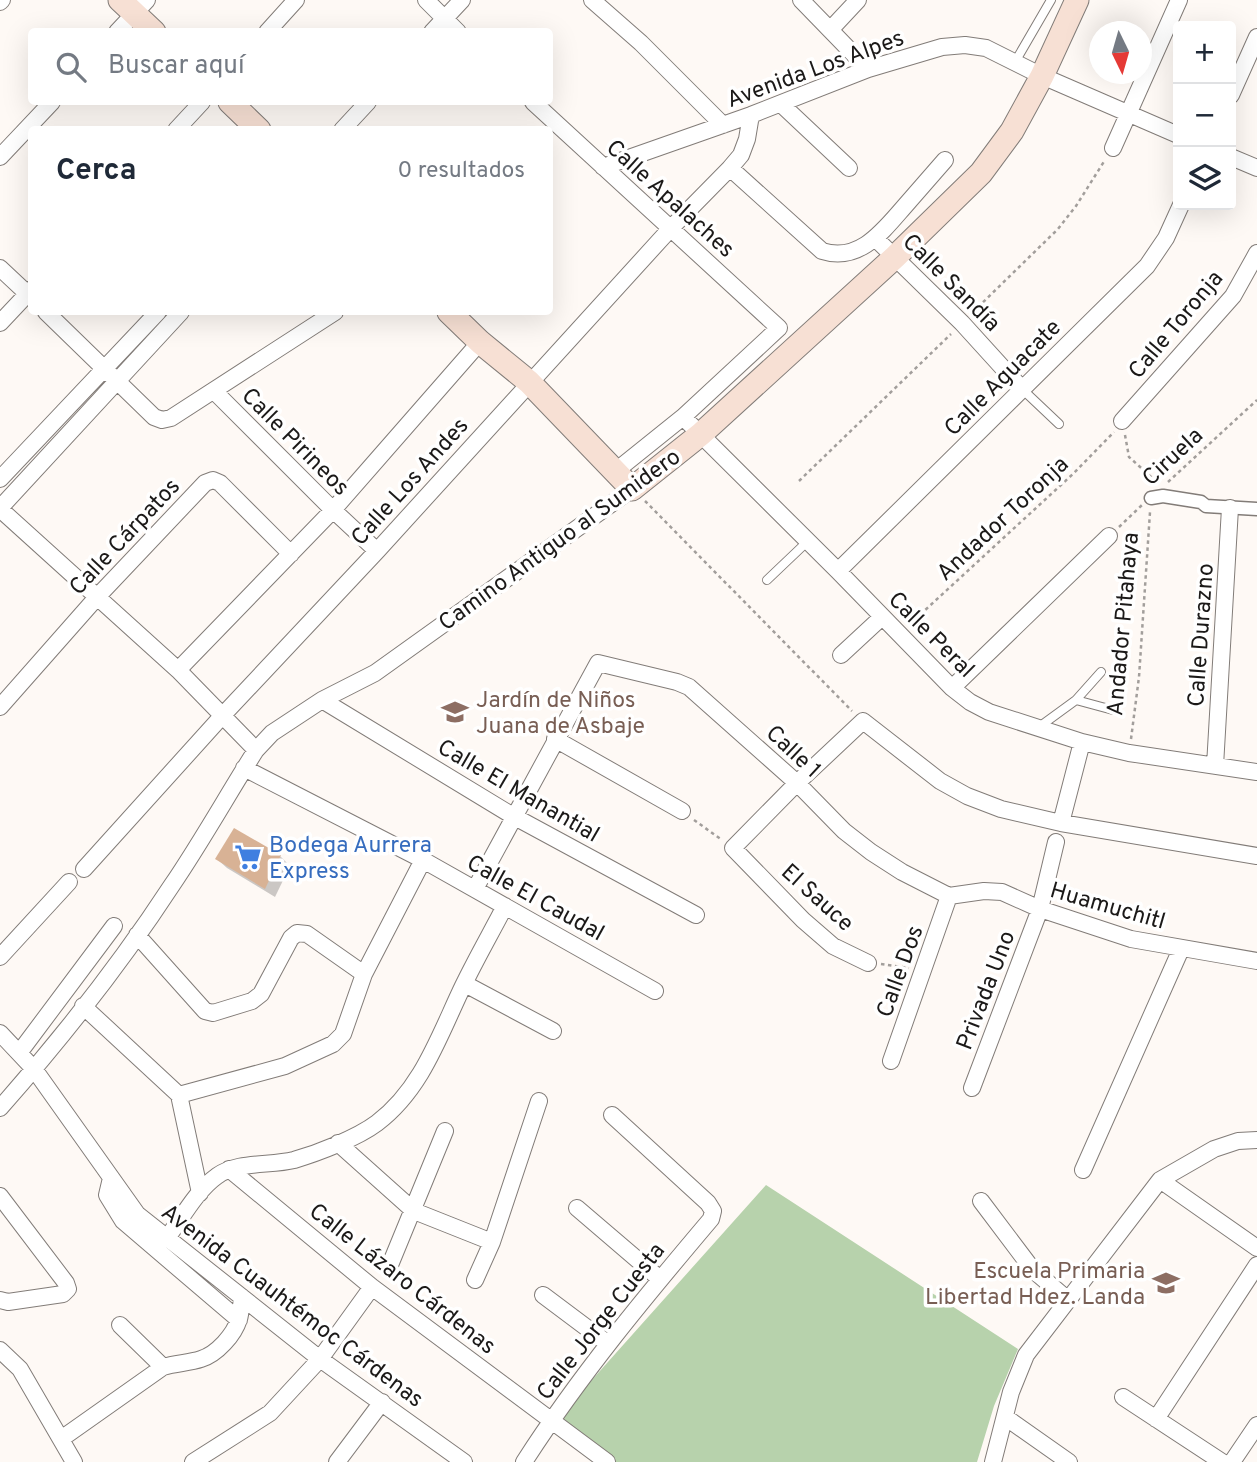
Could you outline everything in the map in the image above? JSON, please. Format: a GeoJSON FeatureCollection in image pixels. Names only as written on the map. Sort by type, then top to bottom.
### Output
{"type":"FeatureCollection","features":[{"type":"Feature","properties":{"kind":"main road","name":"Camino Antiguo al Sumidero"},"geometry":{"type":"LineString","coordinates":[[632,489],[701,434],[895,257],[981,173],[1012,131],[1042,76],[1077,0]]}},
{"type":"Feature","properties":{"kind":"main road"},"geometry":{"type":"LineString","coordinates":[[134,4],[151,28]]}},
{"type":"Feature","properties":{"kind":"main road"},"geometry":{"type":"LineString","coordinates":[[233,105],[255,126]]}},
{"type":"Feature","properties":{"kind":"main road"},"geometry":{"type":"LineString","coordinates":[[452,315],[529,382],[617,470],[632,489]]}},
{"type":"Feature","properties":{"kind":"street"},"geometry":{"type":"LineString","coordinates":[[271,28],[296,0]]}},
{"type":"Feature","properties":{"kind":"street"},"geometry":{"type":"LineString","coordinates":[[426,0],[454,28]]}},
{"type":"Feature","properties":{"kind":"street"},"geometry":{"type":"LineString","coordinates":[[435,28],[462,0]]}},
{"type":"Feature","properties":{"kind":"street"},"geometry":{"type":"LineString","coordinates":[[592,0],[641,43],[723,125]]}},
{"type":"Feature","properties":{"kind":"street"},"geometry":{"type":"LineString","coordinates":[[801,0],[868,69]]}},
{"type":"Feature","properties":{"kind":"street"},"geometry":{"type":"LineString","coordinates":[[830,30],[858,0]]}},
{"type":"Feature","properties":{"kind":"street"},"geometry":{"type":"LineString","coordinates":[[1113,148],[1179,0]]}},
{"type":"Feature","properties":{"kind":"street"},"geometry":{"type":"LineString","coordinates":[[119,28],[134,4]]}},
{"type":"Feature","properties":{"kind":"street"},"geometry":{"type":"LineString","coordinates":[[1236,84],[1257,37]]}},
{"type":"Feature","properties":{"kind":"street","name":"Avenida Los Alpes"},"geometry":{"type":"LineString","coordinates":[[603,167],[781,104],[868,69],[943,47],[965,44],[986,48],[1042,76],[1173,133]]}},
{"type":"Feature","properties":{"kind":"street"},"geometry":{"type":"LineString","coordinates":[[781,104],[849,168]]}},
{"type":"Feature","properties":{"kind":"street"},"geometry":{"type":"LineString","coordinates":[[29,126],[49,105]]}},
{"type":"Feature","properties":{"kind":"street"},"geometry":{"type":"LineString","coordinates":[[181,126],[199,105]]}},
{"type":"Feature","properties":{"kind":"street"},"geometry":{"type":"LineString","coordinates":[[346,126],[365,105]]}},
{"type":"Feature","properties":{"kind":"street","name":"Calle Apalaches"},"geometry":{"type":"LineString","coordinates":[[536,105],[779,328],[683,417]]}},
{"type":"Feature","properties":{"kind":"street","name":"Calle Los Andes"},"geometry":{"type":"LineString","coordinates":[[84,869],[529,382],[730,168],[744,147],[751,115]]}},
{"type":"Feature","properties":{"kind":"street"},"geometry":{"type":"LineString","coordinates":[[0,157],[28,127]]}},
{"type":"Feature","properties":{"kind":"street"},"geometry":{"type":"LineString","coordinates":[[1236,159],[1257,168]]}},
{"type":"Feature","properties":{"kind":"street"},"geometry":{"type":"LineString","coordinates":[[730,168],[822,251],[832,254],[855,251],[876,239],[945,160]]}},
{"type":"Feature","properties":{"kind":"street","name":"Calle Aguacate"},"geometry":{"type":"LineString","coordinates":[[838,571],[1147,266],[1166,238],[1179,210]]}},
{"type":"Feature","properties":{"kind":"street","name":"Calle Sandía"},"geometry":{"type":"LineString","coordinates":[[876,239],[962,323],[1022,389]]}},
{"type":"Feature","properties":{"kind":"street","name":"Calle Toronja"},"geometry":{"type":"LineString","coordinates":[[1122,421],[1233,296],[1257,253]]}},
{"type":"Feature","properties":{"kind":"street"},"geometry":{"type":"LineString","coordinates":[[0,268],[28,291]]}},
{"type":"Feature","properties":{"kind":"street"},"geometry":{"type":"LineString","coordinates":[[0,323],[28,295]]}},
{"type":"Feature","properties":{"kind":"street"},"geometry":{"type":"LineString","coordinates":[[49,315],[154,417],[162,419],[171,418],[330,315]]}},
{"type":"Feature","properties":{"kind":"street"},"geometry":{"type":"LineString","coordinates":[[0,480],[155,315]]}},
{"type":"Feature","properties":{"kind":"street"},"geometry":{"type":"LineString","coordinates":[[178,315],[0,508],[178,670],[256,750]]}},
{"type":"Feature","properties":{"kind":"street","name":"Calle Los Andes"},"geometry":{"type":"LineString","coordinates":[[178,670],[333,510],[480,342]]}},
{"type":"Feature","properties":{"kind":"street","name":"Calle Pirineos"},"geometry":{"type":"LineString","coordinates":[[214,391],[377,551]]}},
{"type":"Feature","properties":{"kind":"street"},"geometry":{"type":"LineString","coordinates":[[617,470],[683,417]]}},
{"type":"Feature","properties":{"kind":"street","name":"Calle Peral"},"geometry":{"type":"LineString","coordinates":[[683,417],[952,688],[970,702],[989,712],[1082,742],[1129,753],[1257,772]]}},
{"type":"Feature","properties":{"kind":"street","name":"Calle Cárpatos"},"geometry":{"type":"LineString","coordinates":[[0,707],[98,596],[205,483],[212,480],[220,483],[291,554]]}},
{"type":"Feature","properties":{"kind":"street","name":"Camino Antiguo al Sumidero"},"geometry":{"type":"LineString","coordinates":[[0,1108],[34,1069],[137,935],[173,885],[256,750],[272,733],[322,700],[375,673],[632,489]]}},
{"type":"Feature","properties":{"kind":"street"},"geometry":{"type":"LineString","coordinates":[[1151,498],[1163,496],[1201,502],[1206,506],[1257,509]]}},
{"type":"Feature","properties":{"kind":"street","name":"Calle Durazno"},"geometry":{"type":"LineString","coordinates":[[1215,766],[1230,508]]}},
{"type":"Feature","properties":{"kind":"street"},"geometry":{"type":"LineString","coordinates":[[952,688],[1109,536]]}},
{"type":"Feature","properties":{"kind":"street"},"geometry":{"type":"LineString","coordinates":[[841,655],[882,617]]}},
{"type":"Feature","properties":{"kind":"street","name":"Calle 1"},"geometry":{"type":"LineString","coordinates":[[555,739],[598,663],[677,682],[689,687],[797,783],[844,831],[871,852],[949,896]]}},
{"type":"Feature","properties":{"kind":"street","name":"Calle El Manantial"},"geometry":{"type":"LineString","coordinates":[[322,700],[513,816],[696,915]]}},
{"type":"Feature","properties":{"kind":"street"},"geometry":{"type":"LineString","coordinates":[[733,848],[863,721],[940,780],[967,796],[1001,808],[1061,823],[1257,856]]}},
{"type":"Feature","properties":{"kind":"street"},"geometry":{"type":"LineString","coordinates":[[475,889],[555,739],[682,811]]}},
{"type":"Feature","properties":{"kind":"street"},"geometry":{"type":"LineString","coordinates":[[1061,823],[1082,742]]}},
{"type":"Feature","properties":{"kind":"street","name":"Calle El Caudal"},"geometry":{"type":"LineString","coordinates":[[244,768],[423,860],[655,991]]}},
{"type":"Feature","properties":{"kind":"street","name":"Privada Uno"},"geometry":{"type":"LineString","coordinates":[[972,1088],[1040,909],[1056,842]]}},
{"type":"Feature","properties":{"kind":"street","name":"El Sauce"},"geometry":{"type":"LineString","coordinates":[[733,848],[803,920],[833,946],[867,963]]}},
{"type":"Feature","properties":{"kind":"street"},"geometry":{"type":"LineString","coordinates":[[179,1096],[285,1066],[333,1044],[343,1034],[363,974],[423,860]]}},
{"type":"Feature","properties":{"kind":"street"},"geometry":{"type":"LineString","coordinates":[[0,957],[69,882]]}},
{"type":"Feature","properties":{"kind":"street","name":"Huamuchitl"},"geometry":{"type":"LineString","coordinates":[[949,896],[984,891],[1002,892],[1040,909],[1131,939],[1257,961]]}},
{"type":"Feature","properties":{"kind":"street","name":"Calle Dos"},"geometry":{"type":"LineString","coordinates":[[891,1061],[949,896]]}},
{"type":"Feature","properties":{"kind":"street"},"geometry":{"type":"LineString","coordinates":[[167,1238],[200,1193],[217,1176],[229,1169],[294,1160],[374,1126],[399,1105],[421,1076],[505,906]]}},
{"type":"Feature","properties":{"kind":"street"},"geometry":{"type":"LineString","coordinates":[[19,1053],[114,926]]}},
{"type":"Feature","properties":{"kind":"street"},"geometry":{"type":"LineString","coordinates":[[137,935],[205,1011],[213,1013],[252,1001],[261,994],[290,938],[297,933],[307,934],[363,974]]}},
{"type":"Feature","properties":{"kind":"street"},"geometry":{"type":"LineString","coordinates":[[1083,1170],[1181,948]]}},
{"type":"Feature","properties":{"kind":"street"},"geometry":{"type":"LineString","coordinates":[[465,984],[553,1031]]}},
{"type":"Feature","properties":{"kind":"street"},"geometry":{"type":"LineString","coordinates":[[83,1006],[179,1096],[200,1193]]}},
{"type":"Feature","properties":{"kind":"street","name":"Avenida Cuauhtémoc Cárdenas"},"geometry":{"type":"LineString","coordinates":[[0,1033],[34,1069],[136,1214],[320,1359],[382,1402],[442,1455],[464,1462]]}},
{"type":"Feature","properties":{"kind":"street"},"geometry":{"type":"LineString","coordinates":[[475,1280],[492,1242],[539,1101]]}},
{"type":"Feature","properties":{"kind":"street","name":"Calle Jorge Cuesta"},"geometry":{"type":"LineString","coordinates":[[524,1462],[607,1343],[711,1219],[713,1211],[708,1203],[612,1115]]}},
{"type":"Feature","properties":{"kind":"street"},"geometry":{"type":"LineString","coordinates":[[390,1265],[445,1130]]}},
{"type":"Feature","properties":{"kind":"street"},"geometry":{"type":"LineString","coordinates":[[993,1462],[1011,1392],[1026,1355],[1160,1180],[1214,1149],[1238,1141],[1257,1140]]}},
{"type":"Feature","properties":{"kind":"street"},"geometry":{"type":"LineString","coordinates":[[338,1143],[414,1211],[492,1242]]}},
{"type":"Feature","properties":{"kind":"street","name":"Calle Lázaro Cárdenas"},"geometry":{"type":"LineString","coordinates":[[229,1169],[372,1287],[607,1462]]}},
{"type":"Feature","properties":{"kind":"street"},"geometry":{"type":"LineString","coordinates":[[111,1178],[107,1195],[122,1221],[239,1320]]}},
{"type":"Feature","properties":{"kind":"street"},"geometry":{"type":"LineString","coordinates":[[1160,1180],[1257,1248]]}},
{"type":"Feature","properties":{"kind":"street"},"geometry":{"type":"LineString","coordinates":[[0,1196],[68,1289],[63,1294],[8,1302],[0,1300]]}},
{"type":"Feature","properties":{"kind":"street"},"geometry":{"type":"LineString","coordinates":[[981,1200],[1033,1270],[1067,1299]]}},
{"type":"Feature","properties":{"kind":"street"},"geometry":{"type":"LineString","coordinates":[[577,1208],[660,1279]]}},
{"type":"Feature","properties":{"kind":"street"},"geometry":{"type":"LineString","coordinates":[[1156,1419],[1257,1265]]}},
{"type":"Feature","properties":{"kind":"street"},"geometry":{"type":"LineString","coordinates":[[194,1462],[270,1413],[320,1359],[372,1287]]}},
{"type":"Feature","properties":{"kind":"street"},"geometry":{"type":"LineString","coordinates":[[543,1295],[607,1343]]}},
{"type":"Feature","properties":{"kind":"street"},"geometry":{"type":"LineString","coordinates":[[61,1439],[163,1367],[180,1361],[201,1359],[215,1351],[230,1336],[239,1320],[242,1297]]}},
{"type":"Feature","properties":{"kind":"street"},"geometry":{"type":"LineString","coordinates":[[120,1325],[163,1367]]}},
{"type":"Feature","properties":{"kind":"street"},"geometry":{"type":"LineString","coordinates":[[0,1350],[20,1369],[74,1462]]}},
{"type":"Feature","properties":{"kind":"street"},"geometry":{"type":"LineString","coordinates":[[1124,1397],[1222,1462]]}},
{"type":"Feature","properties":{"kind":"street"},"geometry":{"type":"LineString","coordinates":[[337,1462],[382,1402]]}},
{"type":"Feature","properties":{"kind":"street"},"geometry":{"type":"LineString","coordinates":[[1005,1417],[1069,1462]]}},
{"type":"Feature","properties":{"kind":"street"},"geometry":{"type":"LineString","coordinates":[[1232,1462],[1257,1425]]}},
{"type":"Feature","properties":{"kind":"lane"},"geometry":{"type":"LineString","coordinates":[[1015,62],[1051,0]]}},
{"type":"Feature","properties":{"kind":"lane"},"geometry":{"type":"LineString","coordinates":[[1022,389],[1059,424]]}},
{"type":"Feature","properties":{"kind":"lane"},"geometry":{"type":"LineString","coordinates":[[766,580],[808,541]]}},
{"type":"Feature","properties":{"kind":"lane","name":"Andador Pitahaya"},"geometry":{"type":"LineString","coordinates":[[1039,727],[1076,700],[1101,672]]}},
{"type":"Feature","properties":{"kind":"lane"},"geometry":{"type":"LineString","coordinates":[[1076,700],[1113,710]]}},
{"type":"Feature","properties":{"kind":"path","name":"Ciruela"},"geometry":{"type":"LineString","coordinates":[[1122,421],[1129,457],[1162,487],[1257,400]]}},
{"type":"Feature","properties":{"kind":"path","name":"Andador Toronja"},"geometry":{"type":"LineString","coordinates":[[899,634],[1074,473],[1122,421]]}},
{"type":"Feature","properties":{"kind":"path"},"geometry":{"type":"LineString","coordinates":[[632,489],[863,721]]}},
{"type":"Feature","properties":{"kind":"path","name":"Ciruela"},"geometry":{"type":"LineString","coordinates":[[1109,536],[1151,498]]}},
{"type":"Feature","properties":{"kind":"path","name":"Andador Pitahaya"},"geometry":{"type":"LineString","coordinates":[[1129,753],[1139,677],[1151,498]]}},
{"type":"Feature","properties":{"kind":"path"},"geometry":{"type":"LineString","coordinates":[[682,811],[733,848]]}},
{"type":"Feature","properties":{"kind":"path"},"geometry":{"type":"LineString","coordinates":[[867,963],[923,969]]}},
{"type":"Feature","properties":{"kind":"green space"},"geometry":{"type":"Polygon","coordinates":[[[766,1185],[1018,1349],[994,1406],[977,1462],[615,1462],[557,1419],[766,1185]]]}},
{"type":"Feature","properties":{"kind":"building","name":"Bodega Aurrera Express"},"geometry":{"type":"Polygon","coordinates":[[[234,828],[281,855],[265,889],[215,859],[234,828]]]}},
{"type":"Feature","properties":{"kind":"place","name":"Jardín de Niños Juana de Asbaje"},"geometry":{"type":"Point","coordinates":[455,712]}},
{"type":"Feature","properties":{"kind":"place","name":"Bodega Aurrera Express"},"geometry":{"type":"Point","coordinates":[248,857]}},
{"type":"Feature","properties":{"kind":"place","name":"Escuela Primaria Libertad Hdez. Landa"},"geometry":{"type":"Point","coordinates":[1166,1283]}}]}
